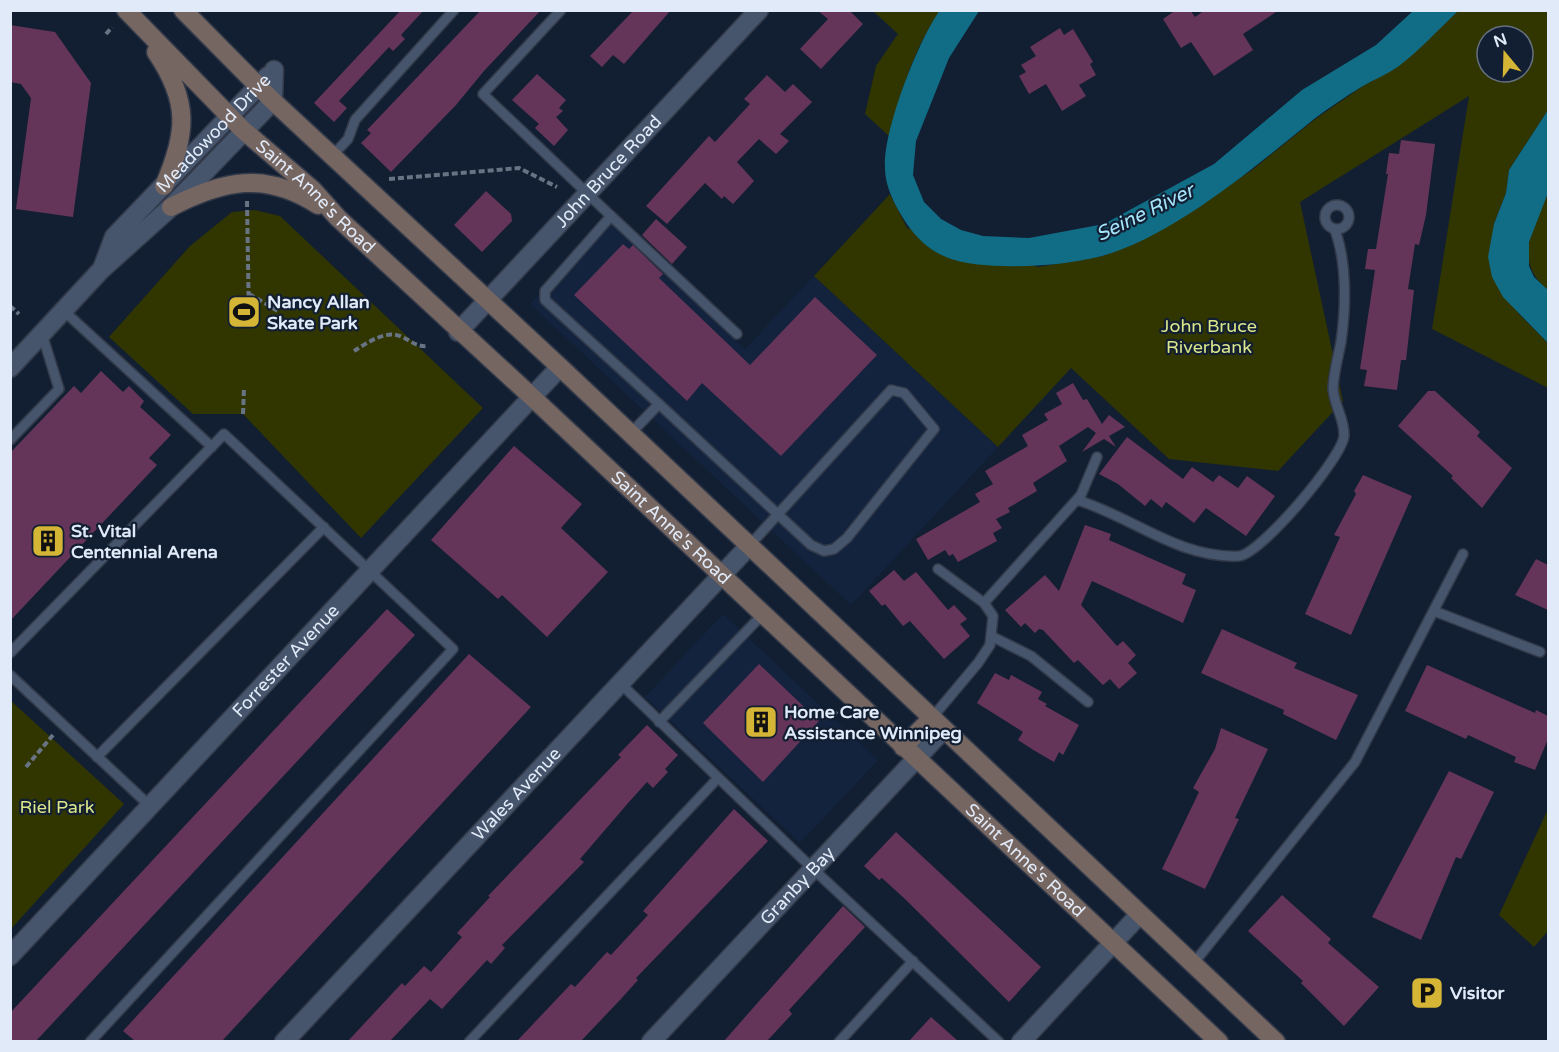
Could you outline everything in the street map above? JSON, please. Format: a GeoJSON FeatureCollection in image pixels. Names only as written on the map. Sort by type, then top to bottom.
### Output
{"type":"FeatureCollection","features":[{"type":"Feature","properties":{"kind":"main road"},"geometry":{"type":"LineString","coordinates":[[183,10],[257,86],[1276,1041]]}},
{"type":"Feature","properties":{"kind":"main road"},"geometry":{"type":"LineString","coordinates":[[130,14],[168,71],[179,95],[183,114],[176,157],[164,186]]}},
{"type":"Feature","properties":{"kind":"main road","name":"Saint Anne's Road"},"geometry":{"type":"LineString","coordinates":[[130,14],[243,130],[313,190],[338,219],[458,332],[532,397],[1219,1041]]}},
{"type":"Feature","properties":{"kind":"main road"},"geometry":{"type":"LineString","coordinates":[[171,207],[203,191],[227,184],[270,184],[303,195],[338,219]]}},
{"type":"Feature","properties":{"kind":"main road"},"geometry":{"type":"LineString","coordinates":[[910,753],[937,724]]}},
{"type":"Feature","properties":{"kind":"street","name":"John Bruce Road"},"geometry":{"type":"LineString","coordinates":[[458,332],[759,10]]}},
{"type":"Feature","properties":{"kind":"street","name":"Meadowood Drive"},"geometry":{"type":"LineString","coordinates":[[101,270],[114,237],[257,86]]}},
{"type":"Feature","properties":{"kind":"street","name":"Meadowood Drive"},"geometry":{"type":"LineString","coordinates":[[10,368],[101,270],[171,207],[273,101]]}},
{"type":"Feature","properties":{"kind":"street","name":"Forrester Avenue"},"geometry":{"type":"LineString","coordinates":[[10,956],[560,368]]}},
{"type":"Feature","properties":{"kind":"street","name":"Wales Avenue"},"geometry":{"type":"LineString","coordinates":[[284,1041],[749,546]]}},
{"type":"Feature","properties":{"kind":"street","name":"Granby Bay"},"geometry":{"type":"LineString","coordinates":[[651,1041],[812,868],[910,753]]}},
{"type":"Feature","properties":{"kind":"street"},"geometry":{"type":"LineString","coordinates":[[1021,1041],[1140,914]]}},
{"type":"Feature","properties":{"kind":"lane"},"geometry":{"type":"LineString","coordinates":[[332,156],[348,140],[355,120],[454,10]]}},
{"type":"Feature","properties":{"kind":"lane"},"geometry":{"type":"LineString","coordinates":[[561,10],[483,94],[586,196],[611,216],[737,334]]}},
{"type":"Feature","properties":{"kind":"lane"},"geometry":{"type":"LineString","coordinates":[[611,216],[545,291],[545,300],[779,514],[811,545],[824,552],[834,549],[847,538],[934,429],[904,393],[891,390],[779,514],[749,546]]}},
{"type":"Feature","properties":{"kind":"lane"},"geometry":{"type":"LineString","coordinates":[[1077,500],[1112,511],[1137,527],[1187,548],[1216,555],[1248,555],[1276,531],[1333,459],[1344,436],[1341,415],[1334,393],[1341,339],[1343,272],[1335,230]]}},
{"type":"Feature","properties":{"kind":"lane"},"geometry":{"type":"LineString","coordinates":[[64,310],[212,447]]}},
{"type":"Feature","properties":{"kind":"lane"},"geometry":{"type":"LineString","coordinates":[[10,440],[59,388],[42,334]]}},
{"type":"Feature","properties":{"kind":"lane"},"geometry":{"type":"LineString","coordinates":[[630,434],[659,404]]}},
{"type":"Feature","properties":{"kind":"lane"},"geometry":{"type":"LineString","coordinates":[[10,653],[224,434],[453,649],[90,1041]]}},
{"type":"Feature","properties":{"kind":"lane"},"geometry":{"type":"LineString","coordinates":[[984,603],[1077,500],[1097,457]]}},
{"type":"Feature","properties":{"kind":"lane"},"geometry":{"type":"LineString","coordinates":[[98,757],[324,527]]}},
{"type":"Feature","properties":{"kind":"lane"},"geometry":{"type":"LineString","coordinates":[[1193,964],[1355,762],[1463,554]]}},
{"type":"Feature","properties":{"kind":"lane"},"geometry":{"type":"LineString","coordinates":[[937,724],[990,645],[993,616],[984,603],[938,569]]}},
{"type":"Feature","properties":{"kind":"lane"},"geometry":{"type":"LineString","coordinates":[[1434,610],[1540,652]]}},
{"type":"Feature","properties":{"kind":"lane"},"geometry":{"type":"LineString","coordinates":[[659,722],[762,615]]}},
{"type":"Feature","properties":{"kind":"lane"},"geometry":{"type":"LineString","coordinates":[[991,636],[1031,656],[1089,702]]}},
{"type":"Feature","properties":{"kind":"lane"},"geometry":{"type":"LineString","coordinates":[[10,675],[150,806]]}},
{"type":"Feature","properties":{"kind":"lane"},"geometry":{"type":"LineString","coordinates":[[621,684],[812,868],[999,1041]]}},
{"type":"Feature","properties":{"kind":"lane"},"geometry":{"type":"LineString","coordinates":[[469,1041],[718,778]]}},
{"type":"Feature","properties":{"kind":"lane"},"geometry":{"type":"LineString","coordinates":[[838,1041],[913,961]]}},
{"type":"Feature","properties":{"kind":"path"},"geometry":{"type":"LineString","coordinates":[[106,34],[112,27]]}},
{"type":"Feature","properties":{"kind":"path"},"geometry":{"type":"LineString","coordinates":[[389,179],[519,168],[586,196]]}},
{"type":"Feature","properties":{"kind":"path"},"geometry":{"type":"LineString","coordinates":[[247,200],[249,323]]}},
{"type":"Feature","properties":{"kind":"path"},"geometry":{"type":"LineString","coordinates":[[249,294],[278,311]]}},
{"type":"Feature","properties":{"kind":"path"},"geometry":{"type":"LineString","coordinates":[[10,306],[19,314]]}},
{"type":"Feature","properties":{"kind":"path"},"geometry":{"type":"LineString","coordinates":[[354,351],[368,342],[390,335],[400,335],[419,347],[428,346]]}},
{"type":"Feature","properties":{"kind":"path"},"geometry":{"type":"LineString","coordinates":[[243,414],[244,388]]}},
{"type":"Feature","properties":{"kind":"path"},"geometry":{"type":"LineString","coordinates":[[833,716],[837,711]]}},
{"type":"Feature","properties":{"kind":"path"},"geometry":{"type":"LineString","coordinates":[[26,766],[63,724]]}},
{"type":"Feature","properties":{"kind":"shaded area"},"geometry":{"type":"Polygon","coordinates":[[[608,220],[745,349],[814,276],[998,447],[851,605],[530,304],[608,220]]]}},
{"type":"Feature","properties":{"kind":"shaded area"},"geometry":{"type":"Polygon","coordinates":[[[723,614],[878,760],[800,843],[645,697],[723,614]]]}},
{"type":"Feature","properties":{"kind":"green space"},"geometry":{"type":"Polygon","coordinates":[[[873,11],[940,11],[923,39],[909,71],[890,137],[865,114],[876,66],[898,34],[873,11]]]}},
{"type":"Feature","properties":{"kind":"green space","name":"John Bruce Riverbank"},"geometry":{"type":"Polygon","coordinates":[[[1458,11],[1548,11],[1548,110],[1509,170],[1506,193],[1494,224],[1518,313],[1548,343],[1548,388],[1432,329],[1469,96],[1300,202],[1343,401],[1278,471],[1169,459],[1071,368],[998,447],[814,276],[890,194],[907,228],[1038,267],[1102,256],[1136,243],[1191,211],[1252,170],[1314,120],[1360,88],[1398,66],[1458,11]]]}},
{"type":"Feature","properties":{"kind":"green space"},"geometry":{"type":"Polygon","coordinates":[[[1548,193],[1548,290],[1537,279],[1528,256],[1532,231],[1548,193]]]}},
{"type":"Feature","properties":{"kind":"green space"},"geometry":{"type":"Polygon","coordinates":[[[255,210],[280,216],[483,408],[361,538],[243,414],[193,414],[109,337],[190,246],[232,212],[255,210]]]}},
{"type":"Feature","properties":{"kind":"green space","name":"Riel Park"},"geometry":{"type":"Polygon","coordinates":[[[10,700],[124,804],[11,929],[10,929],[10,700]]]}},
{"type":"Feature","properties":{"kind":"green space"},"geometry":{"type":"Polygon","coordinates":[[[1548,809],[1548,931],[1534,947],[1499,915],[1548,809]]]}},
{"type":"Feature","properties":{"kind":"water","name":"Seine River"},"geometry":{"type":"Polygon","coordinates":[[[940,10],[979,11],[949,58],[916,141],[913,175],[924,202],[941,219],[961,230],[983,236],[1029,238],[1104,224],[1214,164],[1302,90],[1376,45],[1413,11],[1458,11],[1399,66],[1338,102],[1213,198],[1157,233],[1102,256],[1065,263],[1015,266],[966,263],[937,253],[914,233],[894,202],[888,185],[885,172],[886,152],[896,109],[912,64],[940,10]]]}},
{"type":"Feature","properties":{"kind":"water"},"geometry":{"type":"Polygon","coordinates":[[[1548,110],[1548,193],[1529,242],[1529,266],[1534,277],[1548,290],[1548,343],[1503,297],[1492,277],[1488,257],[1494,224],[1506,193],[1509,170],[1548,110]]]}},
{"type":"Feature","properties":{"kind":"building"},"geometry":{"type":"Polygon","coordinates":[[[401,10],[424,10],[401,35],[405,39],[393,51],[389,47],[339,101],[347,108],[334,122],[314,103],[401,10]]]}},
{"type":"Feature","properties":{"kind":"building"},"geometry":{"type":"Polygon","coordinates":[[[481,10],[541,10],[484,71],[456,105],[391,172],[361,143],[371,133],[367,130],[481,10]]]}},
{"type":"Feature","properties":{"kind":"building"},"geometry":{"type":"Polygon","coordinates":[[[634,10],[671,10],[624,64],[613,55],[602,67],[590,56],[634,10]]]}},
{"type":"Feature","properties":{"kind":"building"},"geometry":{"type":"Polygon","coordinates":[[[817,10],[849,10],[863,24],[821,69],[800,49],[828,19],[817,10]]]}},
{"type":"Feature","properties":{"kind":"building"},"geometry":{"type":"Polygon","coordinates":[[[1176,10],[1190,10],[1195,17],[1205,10],[1279,10],[1243,34],[1253,50],[1214,76],[1191,42],[1181,48],[1163,19],[1176,10]]]}},
{"type":"Feature","properties":{"kind":"building"},"geometry":{"type":"Polygon","coordinates":[[[10,25],[55,32],[91,83],[73,217],[16,209],[31,98],[21,84],[10,82],[10,25]]]}},
{"type":"Feature","properties":{"kind":"building"},"geometry":{"type":"Polygon","coordinates":[[[1060,28],[1064,35],[1073,29],[1093,62],[1090,64],[1096,75],[1079,85],[1086,96],[1062,111],[1046,84],[1029,94],[1019,76],[1026,72],[1021,65],[1036,56],[1030,47],[1060,28]]]}},
{"type":"Feature","properties":{"kind":"building"},"geometry":{"type":"Polygon","coordinates":[[[537,74],[566,100],[559,108],[563,111],[556,117],[568,130],[554,146],[535,128],[539,124],[512,100],[537,74]]]}},
{"type":"Feature","properties":{"kind":"building"},"geometry":{"type":"Polygon","coordinates":[[[767,75],[785,92],[793,84],[812,102],[780,134],[789,141],[776,154],[759,139],[737,162],[754,181],[733,204],[724,196],[722,199],[705,183],[667,224],[646,206],[709,136],[715,142],[750,104],[744,99],[767,75]]]}},
{"type":"Feature","properties":{"kind":"building"},"geometry":{"type":"Polygon","coordinates":[[[1401,140],[1435,144],[1426,215],[1419,245],[1415,244],[1408,289],[1414,290],[1406,360],[1401,360],[1397,390],[1364,386],[1367,370],[1360,369],[1375,270],[1365,269],[1368,249],[1376,249],[1388,174],[1386,174],[1389,153],[1399,154],[1401,140]]]}},
{"type":"Feature","properties":{"kind":"building"},"geometry":{"type":"Polygon","coordinates":[[[486,191],[511,214],[512,221],[482,252],[454,225],[486,191]]]}},
{"type":"Feature","properties":{"kind":"building"},"geometry":{"type":"Polygon","coordinates":[[[656,219],[687,247],[672,264],[642,235],[656,219]]]}},
{"type":"Feature","properties":{"kind":"building"},"geometry":{"type":"Polygon","coordinates":[[[623,244],[629,249],[633,245],[663,274],[659,278],[750,365],[815,297],[877,355],[781,456],[702,383],[687,401],[574,295],[623,244]]]}},
{"type":"Feature","properties":{"kind":"building","name":"St. Vital Centennial Arena"},"geometry":{"type":"Polygon","coordinates":[[[101,371],[123,392],[129,386],[144,401],[140,407],[171,435],[149,458],[157,465],[10,621],[10,453],[74,386],[81,393],[101,371]]]}},
{"type":"Feature","properties":{"kind":"building"},"geometry":{"type":"Polygon","coordinates":[[[1073,383],[1083,400],[1087,399],[1102,424],[1109,415],[1125,427],[1109,436],[1116,447],[1104,439],[1082,452],[1096,433],[1088,427],[1059,446],[1067,461],[1033,483],[1037,491],[1008,508],[1010,512],[996,519],[1002,528],[993,533],[997,541],[958,562],[953,554],[949,556],[945,550],[928,560],[916,539],[980,502],[975,494],[993,484],[985,471],[1028,446],[1022,435],[1048,420],[1044,414],[1062,404],[1056,393],[1073,383]]]}},
{"type":"Feature","properties":{"kind":"building"},"geometry":{"type":"Polygon","coordinates":[[[1428,391],[1435,391],[1480,432],[1477,436],[1512,468],[1482,508],[1451,478],[1453,476],[1398,426],[1428,391]]]}},
{"type":"Feature","properties":{"kind":"building"},"geometry":{"type":"Polygon","coordinates":[[[1127,437],[1183,479],[1192,467],[1213,482],[1219,475],[1238,488],[1247,476],[1275,496],[1246,536],[1206,508],[1194,523],[1166,502],[1162,508],[1151,499],[1145,506],[1118,484],[1099,474],[1127,437]]]}},
{"type":"Feature","properties":{"kind":"building"},"geometry":{"type":"Polygon","coordinates":[[[514,446],[582,504],[561,528],[608,572],[547,637],[502,595],[498,599],[431,540],[514,446]]]}},
{"type":"Feature","properties":{"kind":"building"},"geometry":{"type":"Polygon","coordinates":[[[1363,475],[1412,496],[1351,635],[1305,614],[1340,537],[1334,535],[1356,494],[1354,491],[1363,475]]]}},
{"type":"Feature","properties":{"kind":"building"},"geometry":{"type":"Polygon","coordinates":[[[1085,525],[1111,534],[1109,540],[1186,574],[1182,584],[1196,590],[1183,623],[1092,581],[1081,605],[1117,646],[1123,641],[1136,655],[1128,663],[1137,673],[1119,689],[1110,679],[1103,685],[1078,660],[1074,663],[1043,630],[1039,629],[1035,633],[1025,623],[1021,627],[1005,610],[1045,575],[1059,591],[1085,525]]]}},
{"type":"Feature","properties":{"kind":"building"},"geometry":{"type":"Polygon","coordinates":[[[1536,559],[1548,565],[1548,610],[1515,595],[1536,559]]]}},
{"type":"Feature","properties":{"kind":"building"},"geometry":{"type":"Polygon","coordinates":[[[894,570],[904,581],[916,572],[948,610],[954,605],[967,619],[960,624],[970,636],[944,659],[910,621],[903,626],[885,604],[882,606],[869,591],[894,570]]]}},
{"type":"Feature","properties":{"kind":"building"},"geometry":{"type":"Polygon","coordinates":[[[387,609],[415,635],[36,1041],[10,1041],[10,1013],[387,609]]]}},
{"type":"Feature","properties":{"kind":"building"},"geometry":{"type":"Polygon","coordinates":[[[1222,629],[1297,663],[1294,668],[1358,695],[1336,740],[1283,714],[1284,710],[1201,673],[1222,629]]]}},
{"type":"Feature","properties":{"kind":"building"},"geometry":{"type":"Polygon","coordinates":[[[469,654],[531,707],[222,1041],[135,1041],[123,1031],[469,654]]]}},
{"type":"Feature","properties":{"kind":"building","name":"Home Care Assistance Winnipeg"},"geometry":{"type":"Polygon","coordinates":[[[759,664],[819,721],[763,782],[703,723],[759,664]]]}},
{"type":"Feature","properties":{"kind":"building"},"geometry":{"type":"Polygon","coordinates":[[[1427,665],[1535,713],[1536,710],[1548,716],[1548,739],[1535,770],[1514,762],[1516,757],[1468,735],[1466,739],[1405,711],[1427,665]]]}},
{"type":"Feature","properties":{"kind":"building"},"geometry":{"type":"Polygon","coordinates":[[[995,673],[1009,680],[1011,675],[1042,692],[1038,699],[1047,704],[1045,706],[1079,725],[1063,755],[1059,752],[1054,762],[1018,740],[1023,732],[977,703],[995,673]]]}},
{"type":"Feature","properties":{"kind":"building"},"geometry":{"type":"Polygon","coordinates":[[[647,725],[678,755],[665,769],[668,772],[653,788],[647,782],[580,859],[584,862],[502,945],[505,948],[491,964],[487,960],[442,1009],[430,999],[390,1041],[348,1041],[402,983],[405,986],[424,966],[431,972],[462,937],[457,933],[490,897],[488,896],[621,757],[618,755],[647,725]]]}},
{"type":"Feature","properties":{"kind":"building"},"geometry":{"type":"Polygon","coordinates":[[[1221,728],[1268,749],[1235,818],[1239,819],[1205,889],[1162,869],[1199,792],[1193,788],[1215,749],[1221,728]]]}},
{"type":"Feature","properties":{"kind":"building"},"geometry":{"type":"Polygon","coordinates":[[[1449,771],[1494,792],[1461,859],[1456,857],[1421,940],[1372,917],[1449,771]]]}},
{"type":"Feature","properties":{"kind":"building"},"geometry":{"type":"Polygon","coordinates":[[[734,809],[768,841],[636,978],[638,980],[620,1000],[581,1041],[517,1041],[571,984],[575,987],[607,952],[611,955],[648,915],[643,911],[734,809]]]}},
{"type":"Feature","properties":{"kind":"building"},"geometry":{"type":"Polygon","coordinates":[[[896,832],[1041,967],[1009,1002],[905,899],[882,878],[879,880],[864,866],[896,832]]]}},
{"type":"Feature","properties":{"kind":"building"},"geometry":{"type":"Polygon","coordinates":[[[1282,895],[1331,939],[1328,943],[1379,987],[1344,1026],[1301,983],[1303,981],[1248,931],[1282,895]]]}},
{"type":"Feature","properties":{"kind":"building"},"geometry":{"type":"Polygon","coordinates":[[[843,906],[865,927],[789,1010],[792,1014],[767,1041],[724,1041],[843,906]]]}},
{"type":"Feature","properties":{"kind":"building"},"geometry":{"type":"Polygon","coordinates":[[[931,1017],[958,1041],[909,1041],[931,1017]]]}},
{"type":"Feature","properties":{"kind":"place","name":"Nancy Allan Skate Park"},"geometry":{"type":"Point","coordinates":[244,312]}},
{"type":"Feature","properties":{"kind":"place","name":"St. Vital Centennial Arena"},"geometry":{"type":"Point","coordinates":[48,541]}},
{"type":"Feature","properties":{"kind":"place","name":"Home Care Assistance Winnipeg"},"geometry":{"type":"Point","coordinates":[761,722]}},
{"type":"Feature","properties":{"kind":"place","name":"Visitor"},"geometry":{"type":"Point","coordinates":[1427,993]}}]}
